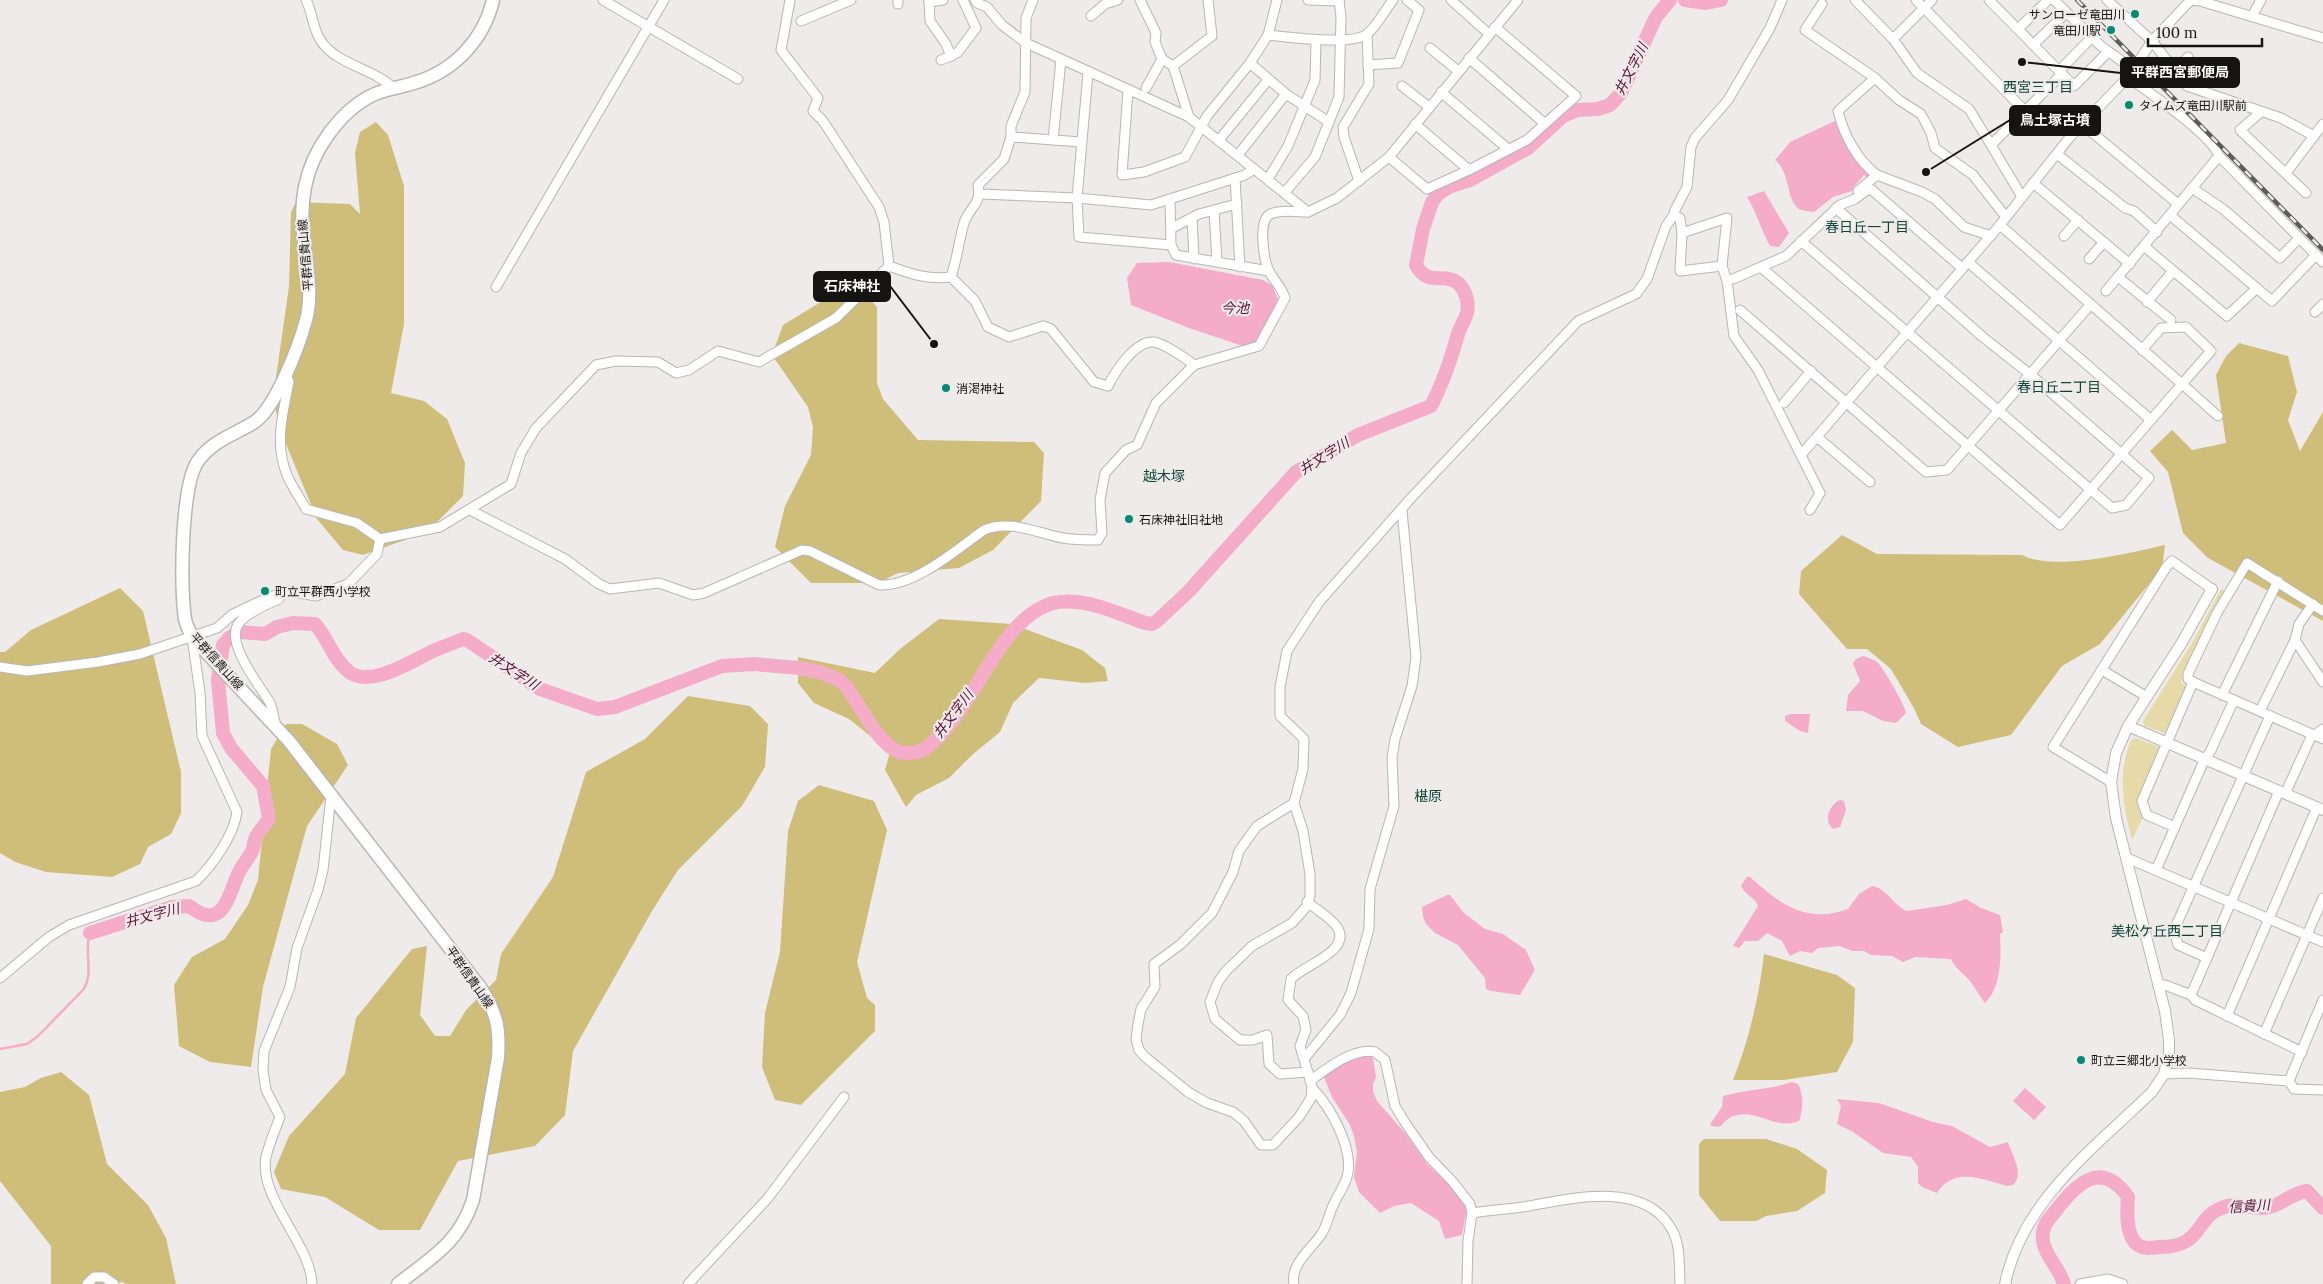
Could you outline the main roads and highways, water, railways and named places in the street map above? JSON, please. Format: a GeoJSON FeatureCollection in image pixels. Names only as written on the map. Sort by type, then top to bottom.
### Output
{"type":"FeatureCollection","features":[{"type":"Feature","properties":{"kind":"main road","name":"平群信貴山線"},"geometry":{"type":"LineString","coordinates":[[398,1284],[446,1246],[460,1231],[468,1216],[473,1200],[498,1058],[499,1030],[492,1005],[276,726],[192,637],[185,622],[182,550],[188,496],[193,473],[198,462],[214,444],[254,422],[268,409],[295,354],[307,318],[309,276],[304,242],[302,199],[309,169],[318,150],[339,121],[374,95],[418,82],[442,72],[460,58],[475,42],[486,24],[493,0]]}},
{"type":"Feature","properties":{"kind":"water"},"geometry":{"type":"Polygon","coordinates":[[[1837,120],[1873,175],[1869,180],[1864,175],[1853,188],[1855,190],[1833,197],[1814,212],[1799,209],[1792,200],[1784,172],[1775,160],[1790,142],[1837,120]]]}},
{"type":"Feature","properties":{"kind":"water"},"geometry":{"type":"Polygon","coordinates":[[[1764,191],[1789,233],[1779,247],[1770,246],[1747,197],[1764,191]]]}},
{"type":"Feature","properties":{"kind":"water","name":"今池"},"geometry":{"type":"Polygon","coordinates":[[[1169,262],[1263,280],[1272,285],[1278,299],[1258,342],[1246,347],[1189,328],[1131,305],[1127,278],[1137,263],[1169,262]]]}},
{"type":"Feature","properties":{"kind":"water"},"geometry":{"type":"Polygon","coordinates":[[[1863,656],[1880,665],[1902,703],[1906,713],[1896,723],[1883,721],[1863,711],[1846,711],[1848,695],[1860,681],[1853,663],[1856,659],[1863,656]]]}},
{"type":"Feature","properties":{"kind":"water"},"geometry":{"type":"Polygon","coordinates":[[[1790,714],[1810,714],[1808,733],[1800,731],[1785,721],[1785,716],[1790,714]]]}},
{"type":"Feature","properties":{"kind":"water"},"geometry":{"type":"Polygon","coordinates":[[[1840,800],[1844,801],[1846,810],[1840,827],[1833,829],[1828,821],[1828,817],[1830,809],[1840,800]]]}},
{"type":"Feature","properties":{"kind":"water"},"geometry":{"type":"Polygon","coordinates":[[[1747,877],[1750,877],[1784,903],[1807,913],[1833,913],[1848,909],[1859,894],[1872,886],[1882,890],[1907,911],[1947,905],[1966,899],[1981,908],[2000,915],[2003,932],[2000,934],[1999,970],[1995,988],[1985,1003],[1967,977],[1951,959],[1915,957],[1903,962],[1892,956],[1871,955],[1864,951],[1852,951],[1840,946],[1818,948],[1812,953],[1800,951],[1790,956],[1782,941],[1767,933],[1758,941],[1745,941],[1739,948],[1733,946],[1758,906],[1741,886],[1747,877]]]}},
{"type":"Feature","properties":{"kind":"water"},"geometry":{"type":"Polygon","coordinates":[[[1450,895],[1464,913],[1485,929],[1503,934],[1526,950],[1535,970],[1520,995],[1486,989],[1485,978],[1458,945],[1435,933],[1426,924],[1422,907],[1450,895]]]}},
{"type":"Feature","properties":{"kind":"water"},"geometry":{"type":"Polygon","coordinates":[[[1356,1050],[1373,1058],[1376,1077],[1373,1091],[1377,1101],[1405,1133],[1428,1165],[1464,1201],[1467,1208],[1462,1235],[1445,1239],[1439,1221],[1411,1203],[1394,1206],[1380,1213],[1359,1192],[1354,1177],[1357,1152],[1354,1136],[1350,1125],[1332,1097],[1324,1077],[1356,1050]]]}},
{"type":"Feature","properties":{"kind":"water"},"geometry":{"type":"Polygon","coordinates":[[[1792,1082],[1798,1084],[1802,1097],[1799,1121],[1782,1123],[1748,1114],[1740,1114],[1729,1118],[1719,1127],[1710,1124],[1722,1107],[1723,1096],[1792,1082]]]}},
{"type":"Feature","properties":{"kind":"water"},"geometry":{"type":"Polygon","coordinates":[[[2025,1088],[2046,1107],[2034,1120],[2013,1101],[2025,1088]]]}},
{"type":"Feature","properties":{"kind":"water"},"geometry":{"type":"Polygon","coordinates":[[[1837,1099],[1879,1103],[1933,1122],[1952,1126],[1990,1147],[2008,1142],[2018,1170],[2016,1181],[2013,1185],[2007,1186],[1978,1178],[1960,1177],[1944,1185],[1937,1193],[1922,1187],[1918,1183],[1918,1167],[1911,1157],[1883,1153],[1853,1132],[1837,1124],[1841,1106],[1837,1099]]]}},
{"type":"Feature","properties":{"kind":"waterway","name":"井文字川"},"geometry":{"type":"LineString","coordinates":[[90,933],[172,907],[189,906],[201,913],[210,915],[217,913],[228,900],[239,872],[252,852],[256,837],[269,818],[263,786],[231,748],[223,733],[218,680],[223,645],[229,638],[241,632],[265,634],[277,627],[293,623],[315,624],[343,666],[357,676],[367,677],[390,672],[435,650],[463,639],[540,689],[597,709],[615,707],[722,666],[754,664],[799,668],[820,672],[839,680],[846,686],[883,740],[897,751],[908,753],[926,748],[950,724],[1008,637],[1022,621],[1040,608],[1064,601],[1076,602],[1111,610],[1152,624],[1189,591],[1296,472],[1358,435],[1431,406],[1446,371],[1467,313],[1468,305],[1465,294],[1454,280],[1431,278],[1421,272],[1416,265],[1423,229],[1432,202],[1439,193],[1451,186],[1470,180],[1528,148],[1563,116],[1577,110],[1598,109],[1610,105],[1621,93],[1656,17],[1670,0]]}},
{"type":"Feature","properties":{"kind":"waterway","name":"井文字川"},"geometry":{"type":"LineString","coordinates":[[1685,0],[1706,3],[1721,0]]}},
{"type":"Feature","properties":{"kind":"waterway"},"geometry":{"type":"LineString","coordinates":[[0,1049],[27,1044],[38,1036],[83,990],[89,969],[88,940],[90,933]]}},
{"type":"Feature","properties":{"kind":"waterway","name":"信貴川"},"geometry":{"type":"LineString","coordinates":[[2064,1284],[2043,1243],[2044,1228],[2047,1221],[2065,1199],[2082,1184],[2091,1179],[2100,1177],[2109,1179],[2128,1197],[2129,1231],[2135,1242],[2147,1248],[2178,1245],[2185,1242],[2192,1237],[2212,1213],[2231,1205],[2255,1208],[2269,1207],[2296,1194],[2307,1191],[2323,1208]]}},
{"type":"Feature","properties":{"kind":"railway"},"geometry":{"type":"LineString","coordinates":[[2077,0],[2323,250]]}},
{"type":"Feature","properties":{"kind":"place","name":"サンローゼ竜田川"},"geometry":{"type":"Point","coordinates":[2135,14]}},
{"type":"Feature","properties":{"kind":"place","name":"竜田川駅"},"geometry":{"type":"Point","coordinates":[2111,30]}},
{"type":"Feature","properties":{"kind":"place","name":"平群西宮郵便局"},"geometry":{"type":"Point","coordinates":[2022,62]}},
{"type":"Feature","properties":{"kind":"place","name":"タイムズ竜田川駅前"},"geometry":{"type":"Point","coordinates":[2129,105]}},
{"type":"Feature","properties":{"kind":"place","name":"鳥土塚古墳"},"geometry":{"type":"Point","coordinates":[1926,172]}},
{"type":"Feature","properties":{"kind":"place","name":"石床神社"},"geometry":{"type":"Point","coordinates":[934,344]}},
{"type":"Feature","properties":{"kind":"place","name":"消渇神社"},"geometry":{"type":"Point","coordinates":[946,388]}},
{"type":"Feature","properties":{"kind":"place","name":"石床神社旧社地"},"geometry":{"type":"Point","coordinates":[1129,519]}},
{"type":"Feature","properties":{"kind":"place","name":"町立平群西小学校"},"geometry":{"type":"Point","coordinates":[265,591]}},
{"type":"Feature","properties":{"kind":"place","name":"町立三郷北小学校"},"geometry":{"type":"Point","coordinates":[2081,1060]}},
{"type":"Feature","properties":{"kind":"district","name":"西宮三丁目"},"geometry":{"type":"Point","coordinates":[2038,87]}},
{"type":"Feature","properties":{"kind":"district","name":"春日丘一丁目"},"geometry":{"type":"Point","coordinates":[1867,227]}},
{"type":"Feature","properties":{"kind":"district","name":"春日丘二丁目"},"geometry":{"type":"Point","coordinates":[2059,387]}},
{"type":"Feature","properties":{"kind":"district","name":"越木塚"},"geometry":{"type":"Point","coordinates":[1164,476]}},
{"type":"Feature","properties":{"kind":"district","name":"椹原"},"geometry":{"type":"Point","coordinates":[1428,796]}},
{"type":"Feature","properties":{"kind":"district","name":"美松ケ丘西二丁目"},"geometry":{"type":"Point","coordinates":[2167,931]}}]}
